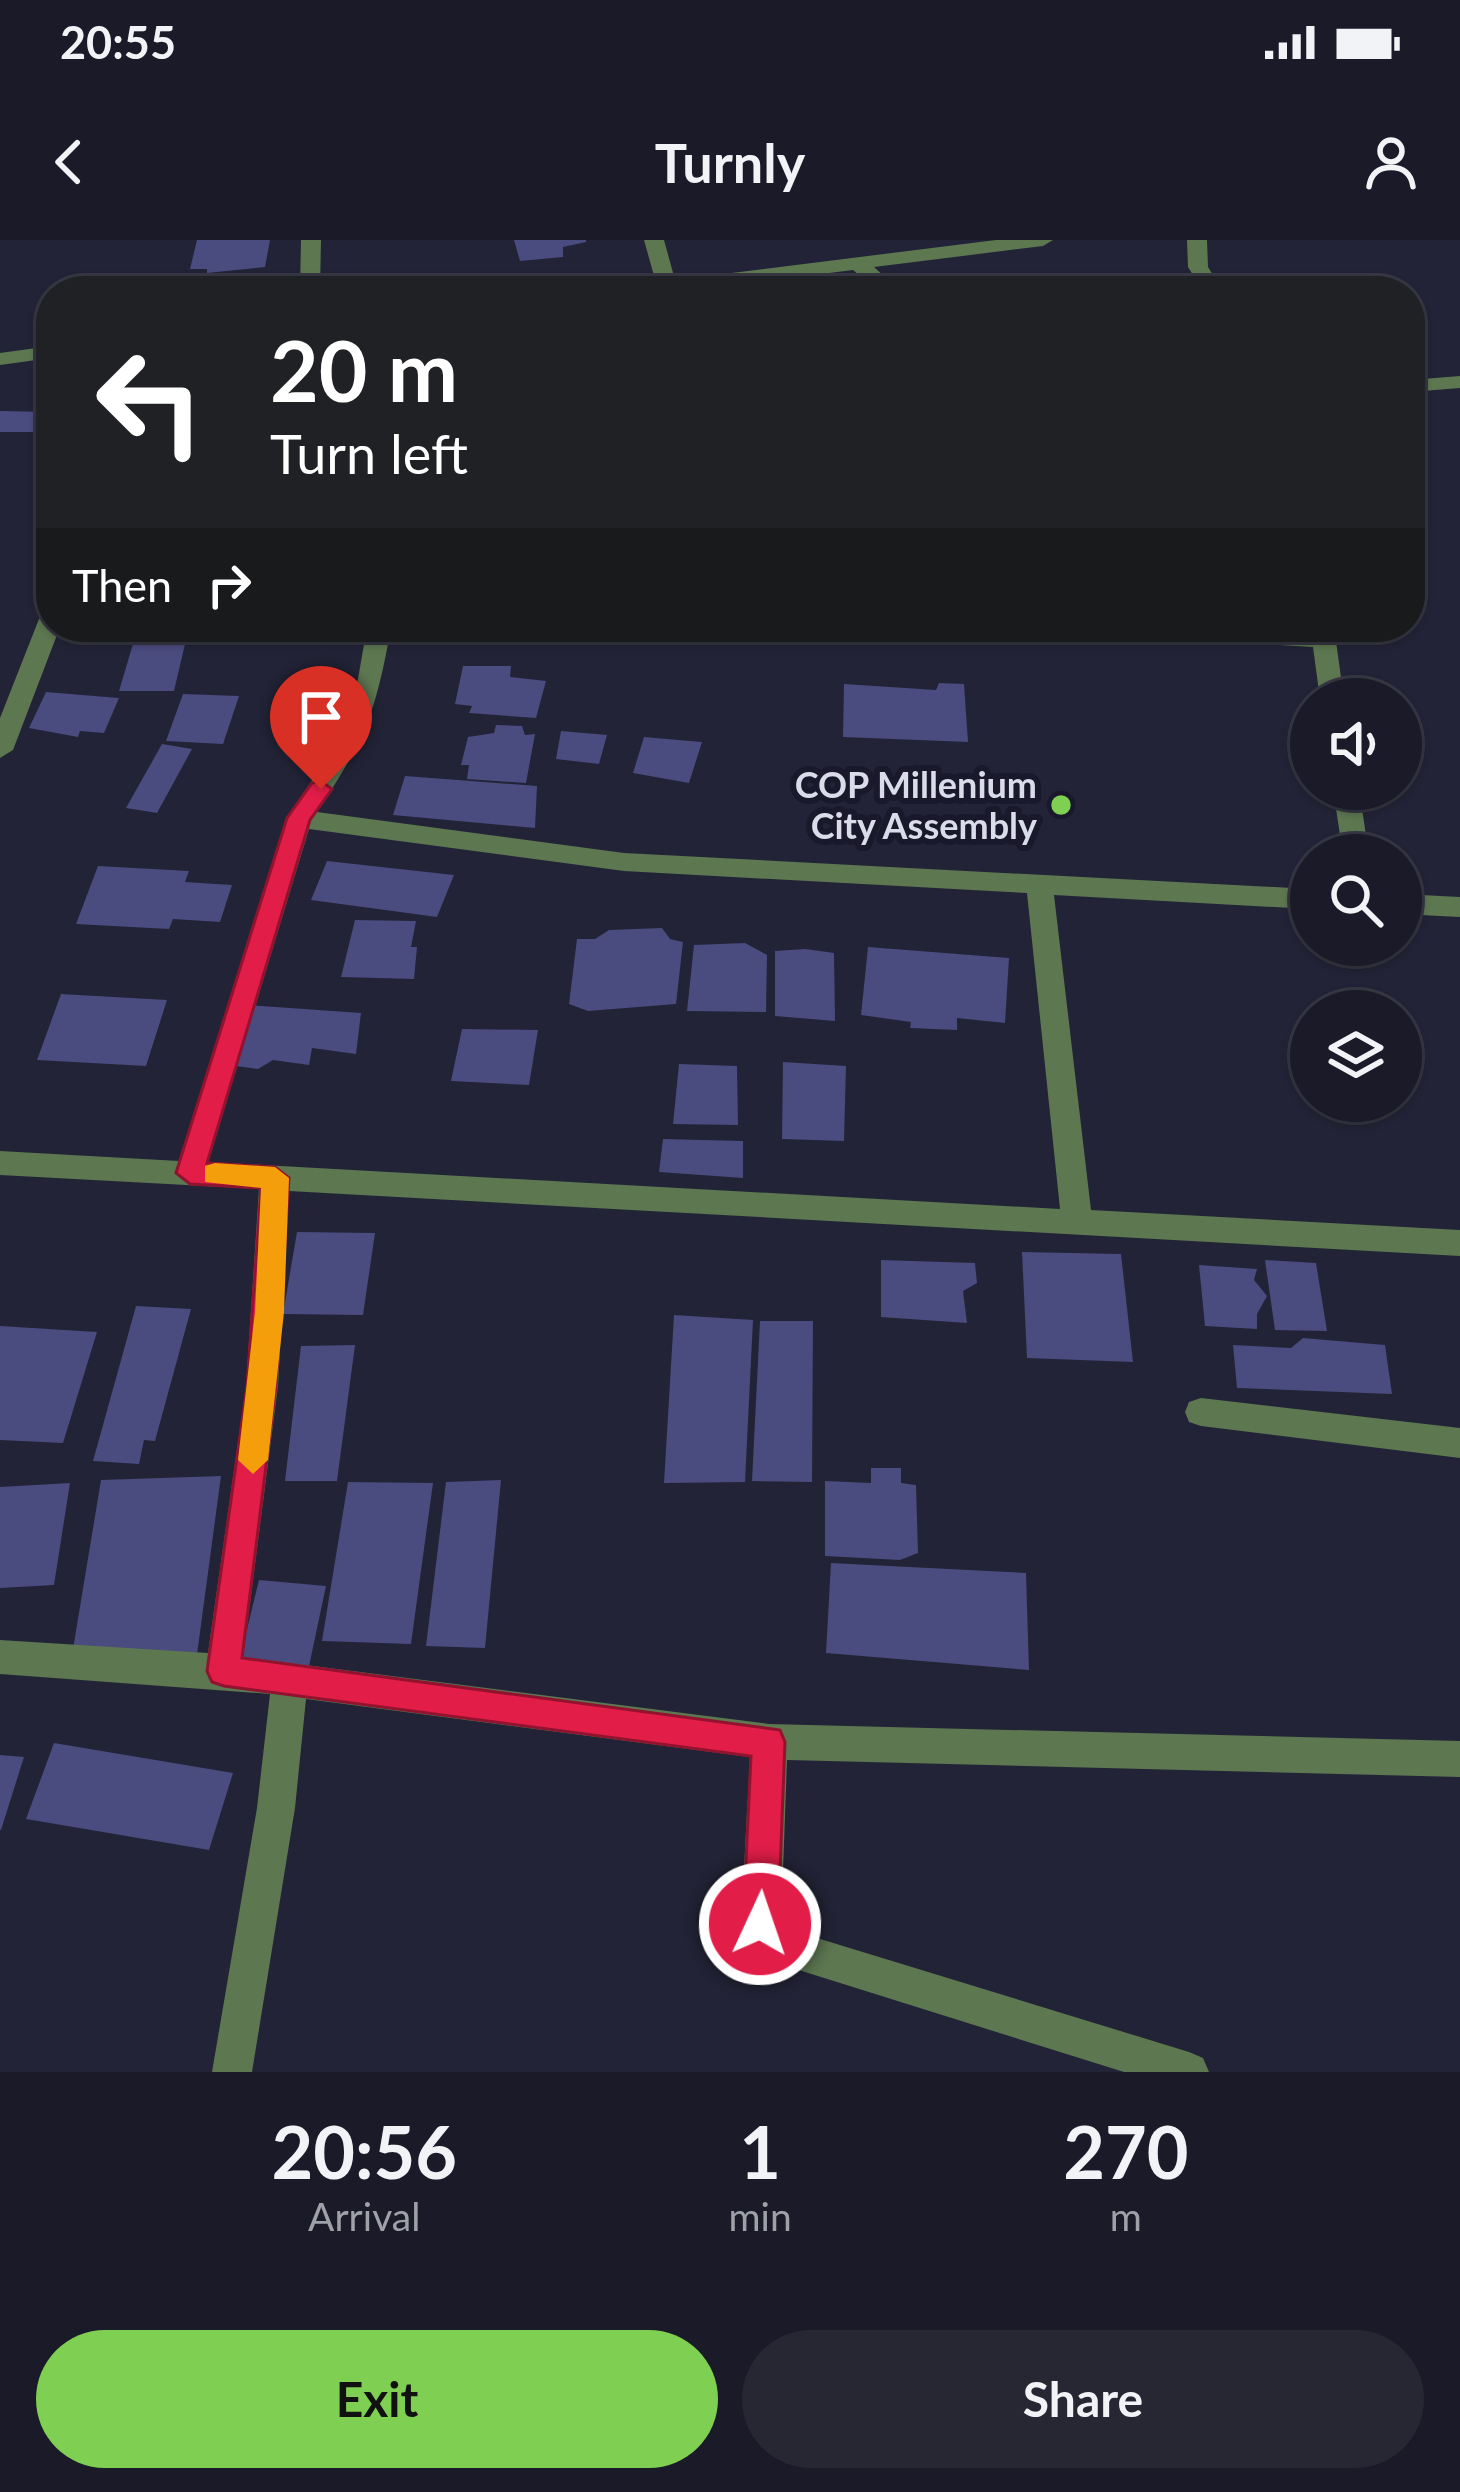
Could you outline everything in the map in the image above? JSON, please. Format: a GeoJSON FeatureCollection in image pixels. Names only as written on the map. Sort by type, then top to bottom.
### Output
{"type":"FeatureCollection","features":[{"type":"Feature","properties":{"kind":"street"},"geometry":{"type":"LineString","coordinates":[[310,276],[311,240]]}},
{"type":"Feature","properties":{"kind":"street"},"geometry":{"type":"LineString","coordinates":[[654,240],[664,276]]}},
{"type":"Feature","properties":{"kind":"street"},"geometry":{"type":"LineString","coordinates":[[750,276],[1043,240]]}},
{"type":"Feature","properties":{"kind":"street"},"geometry":{"type":"LineString","coordinates":[[1197,240],[1198,267],[1204,276]]}},
{"type":"Feature","properties":{"kind":"street"},"geometry":{"type":"LineString","coordinates":[[857,263],[872,276]]}},
{"type":"Feature","properties":{"kind":"street"},"geometry":{"type":"LineString","coordinates":[[0,358],[36,354]]}},
{"type":"Feature","properties":{"kind":"street"},"geometry":{"type":"LineString","coordinates":[[1425,385],[1460,382]]}},
{"type":"Feature","properties":{"kind":"street"},"geometry":{"type":"LineString","coordinates":[[0,750],[42,642]]}},
{"type":"Feature","properties":{"kind":"street"},"geometry":{"type":"LineString","coordinates":[[190,1173],[298,818],[354,732],[366,702],[376,642]]}},
{"type":"Feature","properties":{"kind":"street"},"geometry":{"type":"LineString","coordinates":[[1324,642],[1329,678]]}},
{"type":"Feature","properties":{"kind":"street"},"geometry":{"type":"LineString","coordinates":[[298,818],[624,862],[977,885],[1039,882],[1290,898]]}},
{"type":"Feature","properties":{"kind":"street"},"geometry":{"type":"LineString","coordinates":[[1039,882],[1077,1222]]}},
{"type":"Feature","properties":{"kind":"street"},"geometry":{"type":"LineString","coordinates":[[1422,905],[1460,907]]}},
{"type":"Feature","properties":{"kind":"street"},"geometry":{"type":"LineString","coordinates":[[0,1162],[1460,1243]]}},
{"type":"Feature","properties":{"kind":"street"},"geometry":{"type":"LineString","coordinates":[[224,1671],[264,1368],[275,1178]]}},
{"type":"Feature","properties":{"kind":"street"},"geometry":{"type":"LineString","coordinates":[[1201,1412],[1460,1443]]}},
{"type":"Feature","properties":{"kind":"street"},"geometry":{"type":"LineString","coordinates":[[0,1658],[224,1671],[769,1742],[1460,1759]]}},
{"type":"Feature","properties":{"kind":"street"},"geometry":{"type":"LineString","coordinates":[[232,2072],[277,1808],[290,1680]]}},
{"type":"Feature","properties":{"kind":"street"},"geometry":{"type":"LineString","coordinates":[[769,1742],[760,1924],[768,1942],[1189,2072]]}},
{"type":"Feature","properties":{"kind":"building"},"geometry":{"type":"Polygon","coordinates":[[[197,240],[270,240],[265,267],[207,273],[207,269],[190,269],[197,240]]]}},
{"type":"Feature","properties":{"kind":"building"},"geometry":{"type":"Polygon","coordinates":[[[514,240],[586,242],[563,247],[563,257],[520,261],[514,240]]]}},
{"type":"Feature","properties":{"kind":"building"},"geometry":{"type":"Polygon","coordinates":[[[0,411],[36,412],[36,432],[0,432],[0,411]]]}},
{"type":"Feature","properties":{"kind":"building"},"geometry":{"type":"Polygon","coordinates":[[[134,642],[185,642],[174,691],[119,691],[134,642]]]}},
{"type":"Feature","properties":{"kind":"building"},"geometry":{"type":"Polygon","coordinates":[[[463,666],[511,666],[510,677],[546,681],[536,718],[469,713],[472,706],[455,704],[463,666]]]}},
{"type":"Feature","properties":{"kind":"building"},"geometry":{"type":"Polygon","coordinates":[[[939,683],[964,684],[968,742],[843,737],[844,684],[936,690],[939,683]]]}},
{"type":"Feature","properties":{"kind":"building"},"geometry":{"type":"Polygon","coordinates":[[[46,692],[119,698],[104,733],[80,731],[78,737],[29,728],[46,692]]]}},
{"type":"Feature","properties":{"kind":"building"},"geometry":{"type":"Polygon","coordinates":[[[183,694],[239,696],[223,744],[166,741],[183,694]]]}},
{"type":"Feature","properties":{"kind":"building"},"geometry":{"type":"Polygon","coordinates":[[[496,725],[522,726],[525,735],[535,734],[526,783],[467,779],[469,765],[461,765],[468,737],[494,733],[496,725]]]}},
{"type":"Feature","properties":{"kind":"building"},"geometry":{"type":"Polygon","coordinates":[[[561,731],[607,735],[599,764],[556,759],[561,731]]]}},
{"type":"Feature","properties":{"kind":"building"},"geometry":{"type":"Polygon","coordinates":[[[644,737],[702,742],[689,783],[633,773],[644,737]]]}},
{"type":"Feature","properties":{"kind":"building"},"geometry":{"type":"Polygon","coordinates":[[[162,744],[192,749],[157,813],[126,808],[162,744]]]}},
{"type":"Feature","properties":{"kind":"building"},"geometry":{"type":"Polygon","coordinates":[[[405,776],[537,786],[535,828],[393,815],[405,776]]]}},
{"type":"Feature","properties":{"kind":"building"},"geometry":{"type":"Polygon","coordinates":[[[327,861],[454,875],[437,917],[311,900],[327,861]]]}},
{"type":"Feature","properties":{"kind":"building"},"geometry":{"type":"Polygon","coordinates":[[[98,866],[189,871],[185,882],[232,885],[220,922],[173,919],[169,929],[76,924],[98,866]]]}},
{"type":"Feature","properties":{"kind":"building"},"geometry":{"type":"Polygon","coordinates":[[[355,920],[416,921],[411,947],[417,947],[414,979],[341,977],[355,920]]]}},
{"type":"Feature","properties":{"kind":"building"},"geometry":{"type":"Polygon","coordinates":[[[662,928],[670,939],[683,942],[676,1004],[588,1011],[569,1004],[577,939],[595,939],[609,930],[662,928]]]}},
{"type":"Feature","properties":{"kind":"building"},"geometry":{"type":"Polygon","coordinates":[[[745,943],[767,955],[766,1012],[687,1011],[694,945],[745,943]]]}},
{"type":"Feature","properties":{"kind":"building"},"geometry":{"type":"Polygon","coordinates":[[[868,947],[1009,958],[1005,1023],[957,1018],[957,1030],[910,1028],[911,1022],[861,1015],[868,947]]]}},
{"type":"Feature","properties":{"kind":"building"},"geometry":{"type":"Polygon","coordinates":[[[775,951],[834,953],[835,1021],[775,1016],[775,951]]]}},
{"type":"Feature","properties":{"kind":"building"},"geometry":{"type":"Polygon","coordinates":[[[61,994],[167,1000],[146,1066],[37,1060],[61,994]]]}},
{"type":"Feature","properties":{"kind":"building"},"geometry":{"type":"Polygon","coordinates":[[[247,1005],[361,1013],[356,1054],[312,1048],[309,1065],[273,1060],[258,1069],[229,1065],[247,1005]]]}},
{"type":"Feature","properties":{"kind":"building"},"geometry":{"type":"Polygon","coordinates":[[[462,1029],[538,1030],[529,1085],[451,1081],[462,1029]]]}},
{"type":"Feature","properties":{"kind":"building"},"geometry":{"type":"Polygon","coordinates":[[[783,1062],[846,1066],[844,1141],[782,1139],[783,1062]]]}},
{"type":"Feature","properties":{"kind":"building"},"geometry":{"type":"Polygon","coordinates":[[[679,1064],[737,1066],[738,1125],[673,1124],[679,1064]]]}},
{"type":"Feature","properties":{"kind":"building"},"geometry":{"type":"Polygon","coordinates":[[[663,1139],[743,1141],[743,1178],[659,1172],[663,1139]]]}},
{"type":"Feature","properties":{"kind":"building"},"geometry":{"type":"Polygon","coordinates":[[[297,1232],[375,1233],[363,1315],[283,1314],[297,1232]]]}},
{"type":"Feature","properties":{"kind":"building"},"geometry":{"type":"Polygon","coordinates":[[[1022,1252],[1121,1254],[1133,1362],[1027,1358],[1022,1252]]]}},
{"type":"Feature","properties":{"kind":"building"},"geometry":{"type":"Polygon","coordinates":[[[881,1260],[975,1263],[977,1283],[963,1291],[967,1323],[881,1317],[881,1260]]]}},
{"type":"Feature","properties":{"kind":"building"},"geometry":{"type":"Polygon","coordinates":[[[1265,1260],[1316,1263],[1327,1331],[1275,1330],[1265,1260]]]}},
{"type":"Feature","properties":{"kind":"building"},"geometry":{"type":"Polygon","coordinates":[[[1199,1265],[1257,1269],[1254,1280],[1267,1296],[1257,1314],[1257,1329],[1205,1326],[1199,1265]]]}},
{"type":"Feature","properties":{"kind":"building"},"geometry":{"type":"Polygon","coordinates":[[[136,1306],[191,1309],[155,1441],[144,1440],[139,1464],[93,1461],[136,1306]]]}},
{"type":"Feature","properties":{"kind":"building"},"geometry":{"type":"Polygon","coordinates":[[[674,1315],[753,1320],[745,1482],[664,1483],[674,1315]]]}},
{"type":"Feature","properties":{"kind":"building"},"geometry":{"type":"Polygon","coordinates":[[[760,1321],[813,1321],[812,1482],[752,1481],[760,1321]]]}},
{"type":"Feature","properties":{"kind":"building"},"geometry":{"type":"Polygon","coordinates":[[[0,1326],[97,1332],[63,1443],[0,1440],[0,1326]]]}},
{"type":"Feature","properties":{"kind":"building"},"geometry":{"type":"Polygon","coordinates":[[[1303,1338],[1385,1345],[1392,1394],[1237,1388],[1233,1345],[1291,1348],[1303,1338]]]}},
{"type":"Feature","properties":{"kind":"building"},"geometry":{"type":"Polygon","coordinates":[[[355,1345],[337,1481],[285,1481],[301,1346],[355,1345]]]}},
{"type":"Feature","properties":{"kind":"building"},"geometry":{"type":"Polygon","coordinates":[[[871,1468],[901,1468],[901,1483],[916,1485],[918,1553],[900,1560],[825,1556],[825,1481],[871,1483],[871,1468]]]}},
{"type":"Feature","properties":{"kind":"building"},"geometry":{"type":"Polygon","coordinates":[[[221,1476],[196,1662],[72,1655],[101,1480],[221,1476]]]}},
{"type":"Feature","properties":{"kind":"building"},"geometry":{"type":"Polygon","coordinates":[[[501,1480],[485,1648],[426,1646],[446,1482],[501,1480]]]}},
{"type":"Feature","properties":{"kind":"building"},"geometry":{"type":"Polygon","coordinates":[[[348,1482],[433,1483],[411,1644],[322,1641],[348,1482]]]}},
{"type":"Feature","properties":{"kind":"building"},"geometry":{"type":"Polygon","coordinates":[[[70,1483],[54,1585],[0,1588],[0,1487],[70,1483]]]}},
{"type":"Feature","properties":{"kind":"building"},"geometry":{"type":"Polygon","coordinates":[[[831,1563],[1026,1573],[1029,1670],[826,1653],[831,1563]]]}},
{"type":"Feature","properties":{"kind":"building"},"geometry":{"type":"Polygon","coordinates":[[[259,1580],[326,1586],[308,1671],[238,1666],[259,1580]]]}},
{"type":"Feature","properties":{"kind":"building"},"geometry":{"type":"Polygon","coordinates":[[[54,1743],[233,1773],[209,1850],[26,1819],[54,1743]]]}},
{"type":"Feature","properties":{"kind":"building"},"geometry":{"type":"Polygon","coordinates":[[[0,1755],[24,1757],[1,1830],[0,1830],[0,1755]]]}},
{"type":"Feature","properties":{"kind":"slow traffic"},"geometry":{"type":"LineString","coordinates":[[215,1174],[275,1178],[269,1312],[253,1460]]}},
{"type":"Feature","properties":{"kind":"place","name":"COP Millenium City Assembly"},"geometry":{"type":"Point","coordinates":[1061,805]}},
{"type":"Feature","properties":{"kind":"route"},"geometry":{"type":"LineString","coordinates":[[321,789],[298,818],[190,1173],[275,1178],[262,1386],[224,1671],[769,1742],[760,1924]]}}]}
